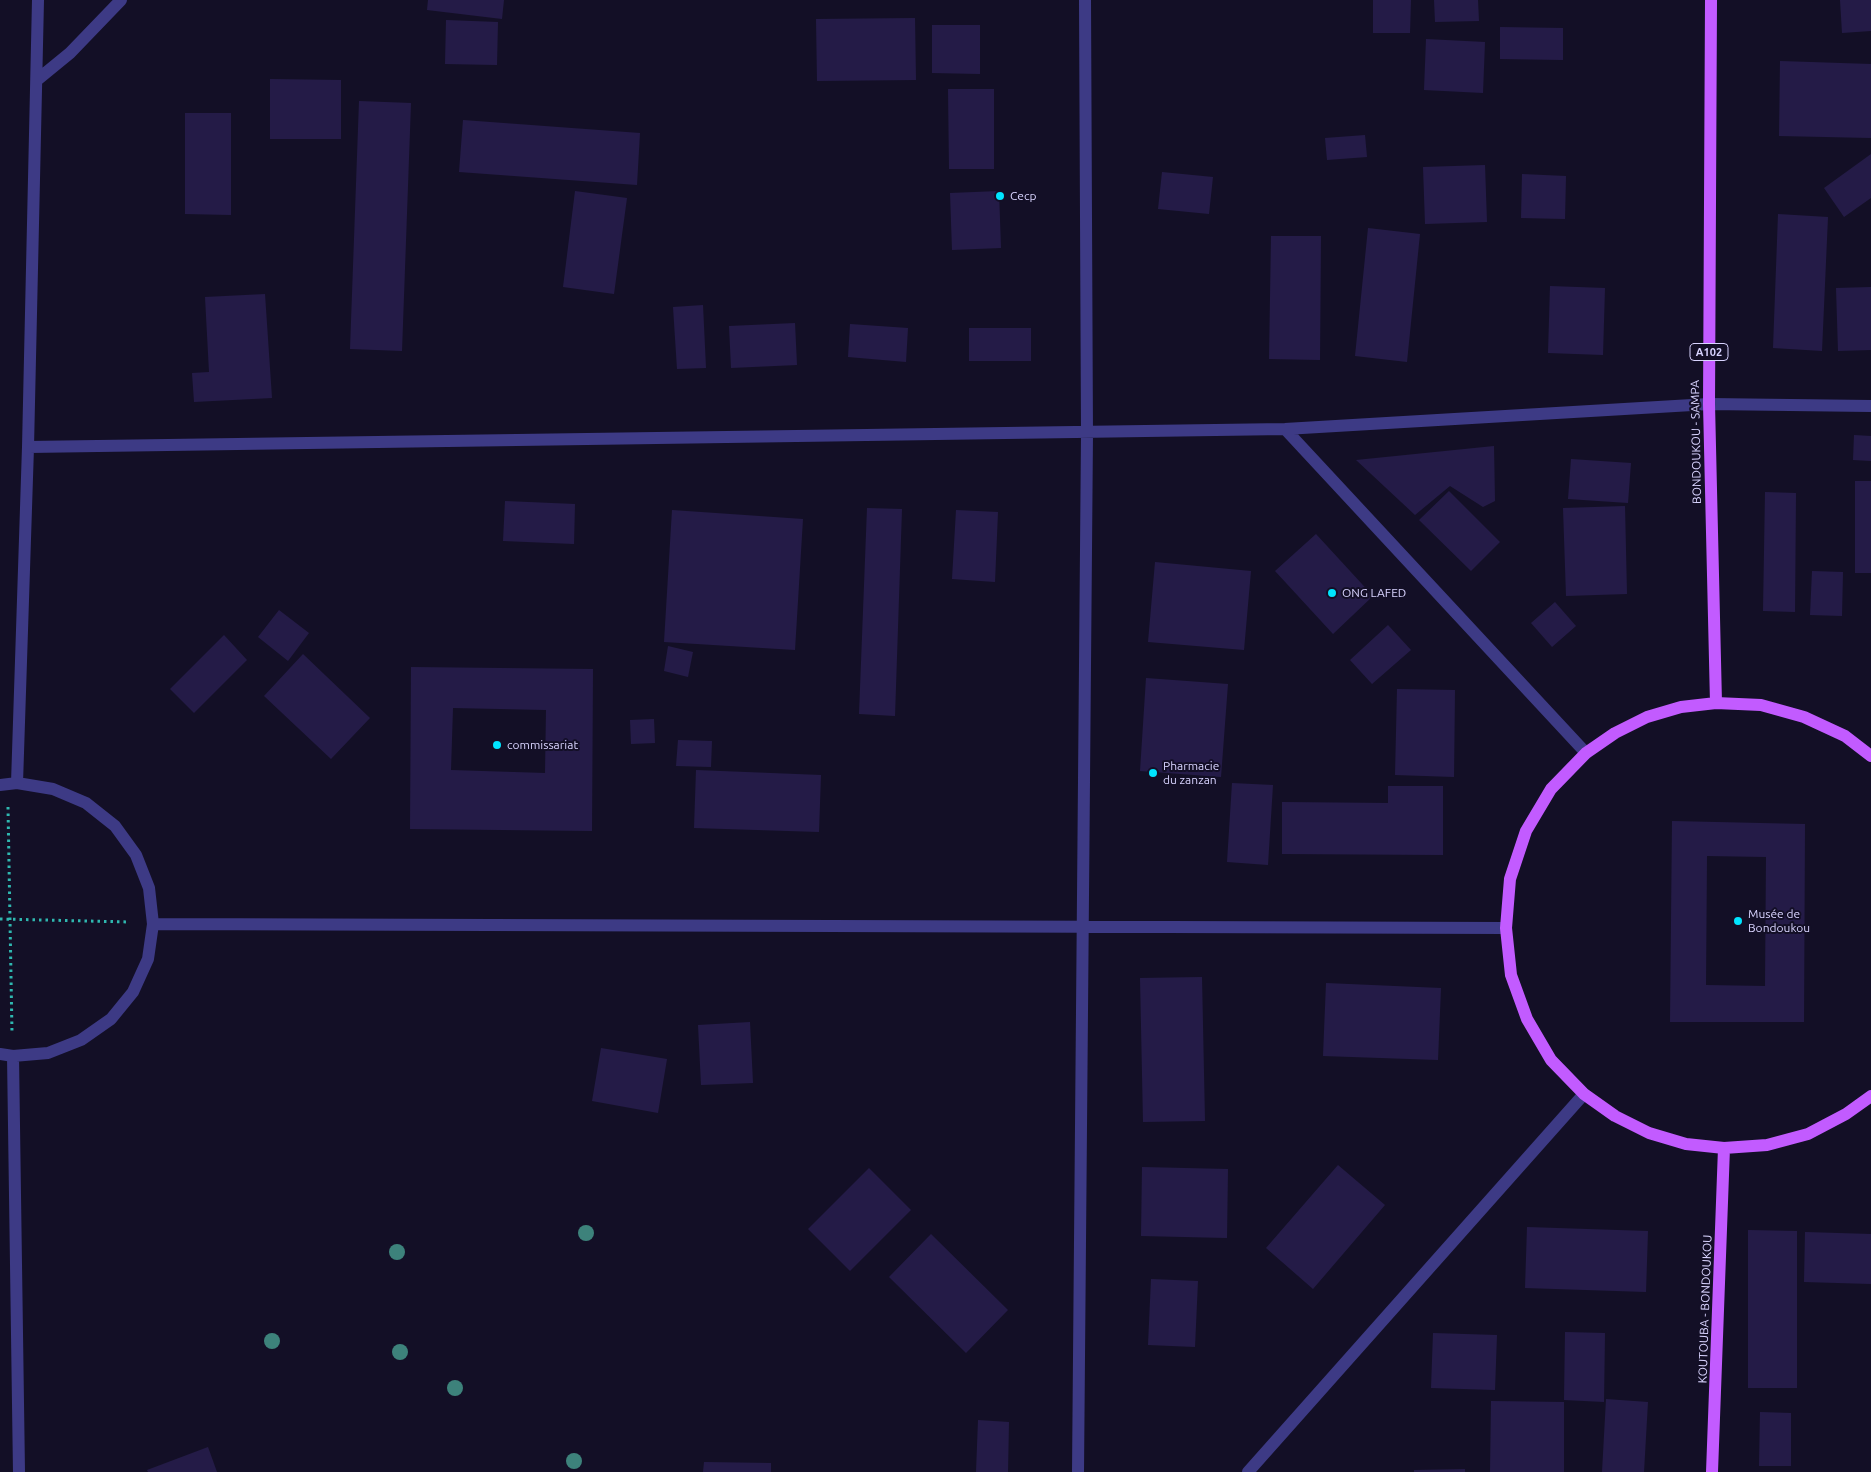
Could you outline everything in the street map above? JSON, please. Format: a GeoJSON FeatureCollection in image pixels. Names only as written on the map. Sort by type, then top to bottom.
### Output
{"type":"FeatureCollection","features":[{"type":"Feature","properties":{"kind":"main road","name":"BONDOUKOU - SAMPA"},"geometry":{"type":"LineString","coordinates":[[1711,0],[1708,404],[1716,703]]}},
{"type":"Feature","properties":{"kind":"main road"},"geometry":{"type":"LineString","coordinates":[[1871,756],[1845,736],[1804,717],[1761,705],[1716,703],[1681,708],[1647,718],[1615,733],[1586,753],[1551,789],[1526,831],[1510,879],[1506,928],[1511,975],[1527,1019],[1551,1060],[1584,1094],[1615,1116],[1649,1133],[1686,1144],[1724,1148],[1767,1145],[1808,1134],[1846,1114],[1871,1096]]}},
{"type":"Feature","properties":{"kind":"main road","name":"KOUTOUBA - BONDOUKOU"},"geometry":{"type":"LineString","coordinates":[[1712,1472],[1724,1148]]}},
{"type":"Feature","properties":{"kind":"street"},"geometry":{"type":"LineString","coordinates":[[17,783],[38,80],[38,0]]}},
{"type":"Feature","properties":{"kind":"street"},"geometry":{"type":"LineString","coordinates":[[38,80],[70,53],[121,0]]}},
{"type":"Feature","properties":{"kind":"street"},"geometry":{"type":"LineString","coordinates":[[1078,1472],[1087,434],[1085,0]]}},
{"type":"Feature","properties":{"kind":"street"},"geometry":{"type":"LineString","coordinates":[[28,447],[1087,434],[1285,429],[1708,404],[1871,406]]}},
{"type":"Feature","properties":{"kind":"street"},"geometry":{"type":"LineString","coordinates":[[1285,429],[1586,753]]}},
{"type":"Feature","properties":{"kind":"street"},"geometry":{"type":"LineString","coordinates":[[0,785],[17,783],[53,789],[86,803],[115,826],[136,854],[149,888],[153,924],[148,959],[133,992],[111,1020],[81,1040],[48,1053],[6,1055],[19,1472]]}},
{"type":"Feature","properties":{"kind":"street"},"geometry":{"type":"LineString","coordinates":[[153,924],[1506,928]]}},
{"type":"Feature","properties":{"kind":"street"},"geometry":{"type":"LineString","coordinates":[[1248,1472],[1584,1094]]}},
{"type":"Feature","properties":{"kind":"path"},"geometry":{"type":"LineString","coordinates":[[6,1055],[12,919],[8,805],[17,783]]}},
{"type":"Feature","properties":{"kind":"path"},"geometry":{"type":"LineString","coordinates":[[0,919],[153,924]]}},
{"type":"Feature","properties":{"kind":"building"},"geometry":{"type":"Polygon","coordinates":[[[428,0],[504,0],[502,19],[427,10],[428,0]]]}},
{"type":"Feature","properties":{"kind":"building"},"geometry":{"type":"Polygon","coordinates":[[[1373,0],[1411,0],[1410,33],[1373,33],[1373,0]]]}},
{"type":"Feature","properties":{"kind":"building"},"geometry":{"type":"Polygon","coordinates":[[[1434,0],[1478,0],[1479,21],[1435,22],[1434,0]]]}},
{"type":"Feature","properties":{"kind":"building"},"geometry":{"type":"Polygon","coordinates":[[[1840,0],[1871,0],[1871,31],[1842,33],[1840,0]]]}},
{"type":"Feature","properties":{"kind":"building"},"geometry":{"type":"Polygon","coordinates":[[[915,18],[916,80],[817,81],[816,19],[915,18]]]}},
{"type":"Feature","properties":{"kind":"building"},"geometry":{"type":"Polygon","coordinates":[[[446,20],[498,22],[497,65],[445,64],[446,20]]]}},
{"type":"Feature","properties":{"kind":"building"},"geometry":{"type":"Polygon","coordinates":[[[932,25],[980,25],[980,74],[932,73],[932,25]]]}},
{"type":"Feature","properties":{"kind":"building"},"geometry":{"type":"Polygon","coordinates":[[[1500,27],[1563,28],[1563,60],[1500,59],[1500,27]]]}},
{"type":"Feature","properties":{"kind":"building"},"geometry":{"type":"Polygon","coordinates":[[[1426,39],[1485,42],[1483,93],[1424,90],[1426,39]]]}},
{"type":"Feature","properties":{"kind":"building"},"geometry":{"type":"Polygon","coordinates":[[[1780,61],[1871,64],[1871,138],[1779,136],[1780,61]]]}},
{"type":"Feature","properties":{"kind":"building"},"geometry":{"type":"Polygon","coordinates":[[[270,79],[341,80],[341,139],[270,139],[270,79]]]}},
{"type":"Feature","properties":{"kind":"building"},"geometry":{"type":"Polygon","coordinates":[[[948,89],[994,89],[994,169],[949,169],[948,89]]]}},
{"type":"Feature","properties":{"kind":"building"},"geometry":{"type":"Polygon","coordinates":[[[359,101],[411,103],[402,351],[350,349],[359,101]]]}},
{"type":"Feature","properties":{"kind":"building"},"geometry":{"type":"Polygon","coordinates":[[[185,113],[231,113],[231,215],[185,214],[185,113]]]}},
{"type":"Feature","properties":{"kind":"building"},"geometry":{"type":"Polygon","coordinates":[[[463,120],[640,133],[637,185],[459,172],[463,120]]]}},
{"type":"Feature","properties":{"kind":"building"},"geometry":{"type":"Polygon","coordinates":[[[1365,135],[1367,157],[1327,160],[1325,138],[1365,135]]]}},
{"type":"Feature","properties":{"kind":"building"},"geometry":{"type":"Polygon","coordinates":[[[1871,154],[1871,198],[1844,217],[1824,188],[1871,154]]]}},
{"type":"Feature","properties":{"kind":"building"},"geometry":{"type":"Polygon","coordinates":[[[1485,165],[1487,222],[1425,224],[1423,167],[1485,165]]]}},
{"type":"Feature","properties":{"kind":"building"},"geometry":{"type":"Polygon","coordinates":[[[1162,172],[1213,177],[1209,214],[1158,209],[1162,172]]]}},
{"type":"Feature","properties":{"kind":"building"},"geometry":{"type":"Polygon","coordinates":[[[1522,174],[1566,176],[1565,219],[1521,218],[1522,174]]]}},
{"type":"Feature","properties":{"kind":"building"},"geometry":{"type":"Polygon","coordinates":[[[575,191],[627,198],[614,294],[563,287],[575,191]]]}},
{"type":"Feature","properties":{"kind":"building"},"geometry":{"type":"Polygon","coordinates":[[[999,191],[1001,248],[952,250],[950,193],[999,191]]]}},
{"type":"Feature","properties":{"kind":"building"},"geometry":{"type":"Polygon","coordinates":[[[1778,214],[1828,217],[1822,351],[1773,348],[1778,214]]]}},
{"type":"Feature","properties":{"kind":"building"},"geometry":{"type":"Polygon","coordinates":[[[1368,228],[1420,234],[1407,362],[1355,356],[1368,228]]]}},
{"type":"Feature","properties":{"kind":"building"},"geometry":{"type":"Polygon","coordinates":[[[1271,236],[1321,236],[1320,360],[1269,359],[1271,236]]]}},
{"type":"Feature","properties":{"kind":"building"},"geometry":{"type":"Polygon","coordinates":[[[1550,286],[1605,288],[1603,355],[1548,353],[1550,286]]]}},
{"type":"Feature","properties":{"kind":"building"},"geometry":{"type":"Polygon","coordinates":[[[1871,287],[1871,350],[1838,351],[1836,288],[1871,287]]]}},
{"type":"Feature","properties":{"kind":"building"},"geometry":{"type":"Polygon","coordinates":[[[265,294],[272,398],[194,402],[192,373],[209,372],[205,297],[265,294]]]}},
{"type":"Feature","properties":{"kind":"building"},"geometry":{"type":"Polygon","coordinates":[[[703,305],[706,368],[677,369],[673,307],[703,305]]]}},
{"type":"Feature","properties":{"kind":"building"},"geometry":{"type":"Polygon","coordinates":[[[795,323],[797,365],[731,368],[729,326],[795,323]]]}},
{"type":"Feature","properties":{"kind":"building"},"geometry":{"type":"Polygon","coordinates":[[[850,324],[908,328],[906,362],[848,357],[850,324]]]}},
{"type":"Feature","properties":{"kind":"building"},"geometry":{"type":"Polygon","coordinates":[[[969,328],[1031,328],[1031,361],[969,361],[969,328]]]}},
{"type":"Feature","properties":{"kind":"building"},"geometry":{"type":"Polygon","coordinates":[[[1854,435],[1871,436],[1871,461],[1853,460],[1854,435]]]}},
{"type":"Feature","properties":{"kind":"building"},"geometry":{"type":"Polygon","coordinates":[[[1494,446],[1495,501],[1483,507],[1450,486],[1415,515],[1356,460],[1494,446]]]}},
{"type":"Feature","properties":{"kind":"building"},"geometry":{"type":"Polygon","coordinates":[[[1571,459],[1631,463],[1628,503],[1568,499],[1571,459]]]}},
{"type":"Feature","properties":{"kind":"building"},"geometry":{"type":"Polygon","coordinates":[[[1855,481],[1871,481],[1871,573],[1855,573],[1855,481]]]}},
{"type":"Feature","properties":{"kind":"building"},"geometry":{"type":"Polygon","coordinates":[[[1449,491],[1500,542],[1471,571],[1419,520],[1449,491]]]}},
{"type":"Feature","properties":{"kind":"building"},"geometry":{"type":"Polygon","coordinates":[[[1765,492],[1796,493],[1795,612],[1763,611],[1765,492]]]}},
{"type":"Feature","properties":{"kind":"building"},"geometry":{"type":"Polygon","coordinates":[[[505,501],[575,504],[574,544],[503,541],[505,501]]]}},
{"type":"Feature","properties":{"kind":"building"},"geometry":{"type":"Polygon","coordinates":[[[1625,506],[1627,594],[1566,596],[1563,508],[1625,506]]]}},
{"type":"Feature","properties":{"kind":"building"},"geometry":{"type":"Polygon","coordinates":[[[867,508],[902,509],[895,716],[859,714],[867,508]]]}},
{"type":"Feature","properties":{"kind":"building"},"geometry":{"type":"Polygon","coordinates":[[[672,510],[803,519],[795,650],[664,642],[672,510]]]}},
{"type":"Feature","properties":{"kind":"building"},"geometry":{"type":"Polygon","coordinates":[[[956,510],[998,512],[995,582],[952,579],[956,510]]]}},
{"type":"Feature","properties":{"kind":"building"},"geometry":{"type":"Polygon","coordinates":[[[1316,534],[1373,596],[1333,634],[1275,571],[1316,534]]]}},
{"type":"Feature","properties":{"kind":"building"},"geometry":{"type":"Polygon","coordinates":[[[1155,562],[1251,571],[1244,650],[1148,642],[1155,562]]]}},
{"type":"Feature","properties":{"kind":"building"},"geometry":{"type":"Polygon","coordinates":[[[1812,571],[1843,572],[1842,616],[1810,615],[1812,571]]]}},
{"type":"Feature","properties":{"kind":"building"},"geometry":{"type":"Polygon","coordinates":[[[1555,602],[1576,626],[1552,647],[1531,623],[1555,602]]]}},
{"type":"Feature","properties":{"kind":"building"},"geometry":{"type":"Polygon","coordinates":[[[279,610],[309,633],[288,661],[258,637],[279,610]]]}},
{"type":"Feature","properties":{"kind":"building"},"geometry":{"type":"Polygon","coordinates":[[[1388,625],[1411,650],[1372,684],[1350,660],[1388,625]]]}},
{"type":"Feature","properties":{"kind":"building"},"geometry":{"type":"Polygon","coordinates":[[[224,635],[247,660],[194,713],[170,689],[224,635]]]}},
{"type":"Feature","properties":{"kind":"building"},"geometry":{"type":"Polygon","coordinates":[[[668,646],[693,652],[688,677],[664,671],[668,646]]]}},
{"type":"Feature","properties":{"kind":"building"},"geometry":{"type":"Polygon","coordinates":[[[303,654],[370,718],[331,759],[264,696],[303,654]]]}},
{"type":"Feature","properties":{"kind":"building"},"geometry":{"type":"Polygon","coordinates":[[[411,667],[593,669],[592,831],[410,829],[411,667]],[[453,708],[451,770],[545,773],[546,710],[453,708]]]}},
{"type":"Feature","properties":{"kind":"building"},"geometry":{"type":"Polygon","coordinates":[[[1146,678],[1228,684],[1221,777],[1140,771],[1146,678]]]}},
{"type":"Feature","properties":{"kind":"building"},"geometry":{"type":"Polygon","coordinates":[[[1397,689],[1455,690],[1454,777],[1395,775],[1397,689]]]}},
{"type":"Feature","properties":{"kind":"building"},"geometry":{"type":"Polygon","coordinates":[[[654,719],[655,743],[631,744],[630,720],[654,719]]]}},
{"type":"Feature","properties":{"kind":"building"},"geometry":{"type":"Polygon","coordinates":[[[678,740],[712,741],[711,767],[676,766],[678,740]]]}},
{"type":"Feature","properties":{"kind":"building"},"geometry":{"type":"Polygon","coordinates":[[[696,770],[821,775],[819,832],[694,828],[696,770]]]}},
{"type":"Feature","properties":{"kind":"building"},"geometry":{"type":"Polygon","coordinates":[[[1232,783],[1273,785],[1268,865],[1227,862],[1232,783]]]}},
{"type":"Feature","properties":{"kind":"building"},"geometry":{"type":"Polygon","coordinates":[[[1388,786],[1443,786],[1443,855],[1282,854],[1282,802],[1388,803],[1388,786]]]}},
{"type":"Feature","properties":{"kind":"building"},"geometry":{"type":"Polygon","coordinates":[[[1672,821],[1805,824],[1804,1022],[1670,1022],[1672,821]],[[1707,856],[1706,985],[1765,986],[1766,857],[1707,856]]]}},
{"type":"Feature","properties":{"kind":"building"},"geometry":{"type":"Polygon","coordinates":[[[1202,977],[1205,1121],[1143,1122],[1140,978],[1202,977]]]}},
{"type":"Feature","properties":{"kind":"building"},"geometry":{"type":"Polygon","coordinates":[[[1326,983],[1441,988],[1438,1060],[1323,1056],[1326,983]]]}},
{"type":"Feature","properties":{"kind":"building"},"geometry":{"type":"Polygon","coordinates":[[[750,1022],[753,1083],[701,1085],[698,1025],[750,1022]]]}},
{"type":"Feature","properties":{"kind":"building"},"geometry":{"type":"Polygon","coordinates":[[[601,1048],[667,1059],[658,1113],[592,1101],[601,1048]]]}},
{"type":"Feature","properties":{"kind":"building"},"geometry":{"type":"Polygon","coordinates":[[[1338,1165],[1385,1205],[1313,1289],[1266,1248],[1338,1165]]]}},
{"type":"Feature","properties":{"kind":"building"},"geometry":{"type":"Polygon","coordinates":[[[1142,1167],[1228,1169],[1227,1238],[1141,1236],[1142,1167]]]}},
{"type":"Feature","properties":{"kind":"building"},"geometry":{"type":"Polygon","coordinates":[[[869,1168],[911,1210],[850,1271],[808,1229],[869,1168]]]}},
{"type":"Feature","properties":{"kind":"building"},"geometry":{"type":"Polygon","coordinates":[[[1527,1227],[1648,1231],[1646,1292],[1525,1288],[1527,1227]]]}},
{"type":"Feature","properties":{"kind":"building"},"geometry":{"type":"Polygon","coordinates":[[[1748,1230],[1797,1231],[1797,1388],[1748,1388],[1748,1230]]]}},
{"type":"Feature","properties":{"kind":"building"},"geometry":{"type":"Polygon","coordinates":[[[1805,1232],[1871,1234],[1871,1284],[1804,1282],[1805,1232]]]}},
{"type":"Feature","properties":{"kind":"building"},"geometry":{"type":"Polygon","coordinates":[[[931,1234],[1008,1310],[966,1353],[889,1277],[931,1234]]]}},
{"type":"Feature","properties":{"kind":"building"},"geometry":{"type":"Polygon","coordinates":[[[1151,1279],[1198,1281],[1195,1347],[1148,1345],[1151,1279]]]}},
{"type":"Feature","properties":{"kind":"building"},"geometry":{"type":"Polygon","coordinates":[[[1565,1332],[1605,1333],[1604,1402],[1564,1400],[1565,1332]]]}},
{"type":"Feature","properties":{"kind":"building"},"geometry":{"type":"Polygon","coordinates":[[[1433,1333],[1497,1335],[1495,1390],[1431,1388],[1433,1333]]]}},
{"type":"Feature","properties":{"kind":"building"},"geometry":{"type":"Polygon","coordinates":[[[1606,1399],[1648,1402],[1644,1472],[1602,1472],[1606,1399]]]}},
{"type":"Feature","properties":{"kind":"building"},"geometry":{"type":"Polygon","coordinates":[[[1491,1401],[1564,1402],[1564,1472],[1490,1472],[1491,1401]]]}},
{"type":"Feature","properties":{"kind":"building"},"geometry":{"type":"Polygon","coordinates":[[[1760,1412],[1791,1413],[1791,1466],[1759,1466],[1760,1412]]]}},
{"type":"Feature","properties":{"kind":"building"},"geometry":{"type":"Polygon","coordinates":[[[978,1420],[1009,1422],[1008,1472],[976,1472],[978,1420]]]}},
{"type":"Feature","properties":{"kind":"building"},"geometry":{"type":"Polygon","coordinates":[[[208,1447],[217,1472],[148,1472],[147,1470],[208,1447]]]}},
{"type":"Feature","properties":{"kind":"building"},"geometry":{"type":"Polygon","coordinates":[[[704,1462],[771,1463],[771,1472],[703,1472],[704,1462]]]}},
{"type":"Feature","properties":{"kind":"building"},"geometry":{"type":"Polygon","coordinates":[[[1465,1469],[1465,1472],[1414,1472],[1414,1470],[1465,1469]]]}},
{"type":"Feature","properties":{"kind":"place","name":"Cecp"},"geometry":{"type":"Point","coordinates":[1000,196]}},
{"type":"Feature","properties":{"kind":"place","name":"ONG LAFED"},"geometry":{"type":"Point","coordinates":[1332,593]}},
{"type":"Feature","properties":{"kind":"place","name":"commissariat"},"geometry":{"type":"Point","coordinates":[497,745]}},
{"type":"Feature","properties":{"kind":"place","name":"Pharmacie du zanzan"},"geometry":{"type":"Point","coordinates":[1153,773]}},
{"type":"Feature","properties":{"kind":"place","name":"Musée de Bondoukou"},"geometry":{"type":"Point","coordinates":[1738,921]}}]}
